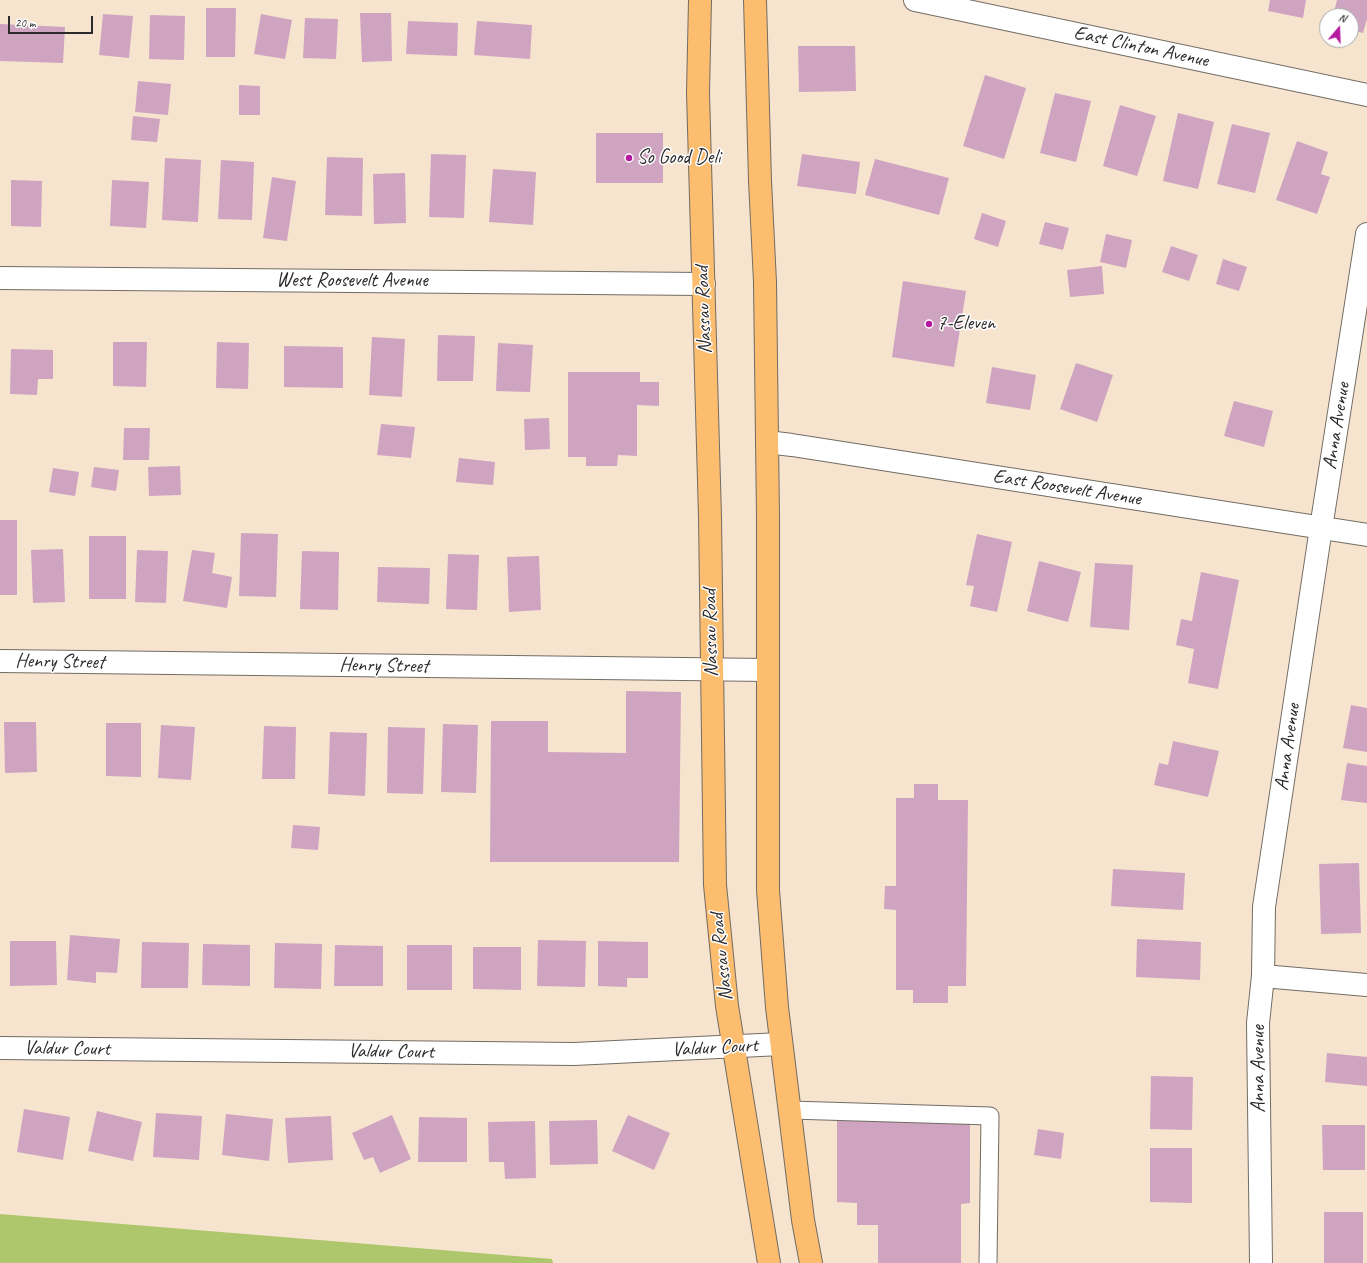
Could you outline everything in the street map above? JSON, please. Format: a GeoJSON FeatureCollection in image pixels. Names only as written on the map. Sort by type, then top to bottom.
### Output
{"type":"FeatureCollection","features":[{"type":"Feature","properties":{"kind":"main road","name":"Nassau Road"},"geometry":{"type":"LineString","coordinates":[[700,0],[698,93],[704,284],[715,885],[726,1006],[769,1263]]}},
{"type":"Feature","properties":{"kind":"main road"},"geometry":{"type":"LineString","coordinates":[[755,0],[760,181],[766,282],[768,890],[781,1044],[803,1220],[811,1263]]}},
{"type":"Feature","properties":{"kind":"street","name":"East Clinton Avenue"},"geometry":{"type":"LineString","coordinates":[[915,0],[1367,95]]}},
{"type":"Feature","properties":{"kind":"street","name":"Anna Avenue"},"geometry":{"type":"LineString","coordinates":[[1261,1263],[1258,1023],[1263,976],[1264,907],[1367,234]]}},
{"type":"Feature","properties":{"kind":"street","name":"West Roosevelt Avenue"},"geometry":{"type":"LineString","coordinates":[[0,278],[704,284]]}},
{"type":"Feature","properties":{"kind":"street","name":"East Roosevelt Avenue"},"geometry":{"type":"LineString","coordinates":[[767,442],[808,447],[1367,535]]}},
{"type":"Feature","properties":{"kind":"street","name":"Henry Street"},"geometry":{"type":"LineString","coordinates":[[0,661],[768,670]]}},
{"type":"Feature","properties":{"kind":"street"},"geometry":{"type":"LineString","coordinates":[[1263,976],[1367,985]]}},
{"type":"Feature","properties":{"kind":"street","name":"Valdur Court"},"geometry":{"type":"LineString","coordinates":[[0,1048],[574,1054],[781,1044]]}},
{"type":"Feature","properties":{"kind":"lane"},"geometry":{"type":"LineString","coordinates":[[790,1110],[990,1116],[988,1263]]}},
{"type":"Feature","properties":{"kind":"green space"},"geometry":{"type":"Polygon","coordinates":[[[0,1214],[552,1259],[553,1263],[0,1263],[0,1214]]]}},
{"type":"Feature","properties":{"kind":"building"},"geometry":{"type":"Polygon","coordinates":[[[1270,0],[1306,0],[1303,18],[1268,11],[1270,0]]]}},
{"type":"Feature","properties":{"kind":"building"},"geometry":{"type":"Polygon","coordinates":[[[1337,0],[1367,0],[1367,19],[1363,33],[1359,32],[1359,8],[1335,8],[1337,0]]]}},
{"type":"Feature","properties":{"kind":"building"},"geometry":{"type":"Polygon","coordinates":[[[206,8],[236,8],[235,57],[206,57],[206,8]]]}},
{"type":"Feature","properties":{"kind":"building"},"geometry":{"type":"Polygon","coordinates":[[[360,13],[391,13],[392,61],[362,62],[360,13]]]}},
{"type":"Feature","properties":{"kind":"building"},"geometry":{"type":"Polygon","coordinates":[[[103,14],[133,16],[129,58],[99,55],[103,14]]]}},
{"type":"Feature","properties":{"kind":"building"},"geometry":{"type":"Polygon","coordinates":[[[261,14],[292,20],[285,59],[254,54],[261,14]]]}},
{"type":"Feature","properties":{"kind":"building"},"geometry":{"type":"Polygon","coordinates":[[[150,15],[185,16],[184,60],[149,59],[150,15]]]}},
{"type":"Feature","properties":{"kind":"building"},"geometry":{"type":"Polygon","coordinates":[[[305,18],[338,19],[336,59],[303,58],[305,18]]]}},
{"type":"Feature","properties":{"kind":"building"},"geometry":{"type":"Polygon","coordinates":[[[408,21],[458,23],[457,56],[406,54],[408,21]]]}},
{"type":"Feature","properties":{"kind":"building"},"geometry":{"type":"Polygon","coordinates":[[[477,21],[532,25],[530,59],[474,55],[477,21]]]}},
{"type":"Feature","properties":{"kind":"building"},"geometry":{"type":"Polygon","coordinates":[[[0,24],[65,27],[63,63],[0,61],[0,24]]]}},
{"type":"Feature","properties":{"kind":"building"},"geometry":{"type":"Polygon","coordinates":[[[798,46],[855,46],[856,91],[799,92],[798,46]]]}},
{"type":"Feature","properties":{"kind":"building"},"geometry":{"type":"Polygon","coordinates":[[[985,75],[1026,88],[1004,159],[963,146],[985,75]]]}},
{"type":"Feature","properties":{"kind":"building"},"geometry":{"type":"Polygon","coordinates":[[[138,81],[171,84],[168,115],[135,112],[138,81]]]}},
{"type":"Feature","properties":{"kind":"building"},"geometry":{"type":"Polygon","coordinates":[[[239,85],[260,86],[260,115],[239,115],[239,85]]]}},
{"type":"Feature","properties":{"kind":"building"},"geometry":{"type":"Polygon","coordinates":[[[1055,93],[1091,101],[1076,162],[1040,153],[1055,93]]]}},
{"type":"Feature","properties":{"kind":"building"},"geometry":{"type":"Polygon","coordinates":[[[1120,105],[1156,116],[1137,176],[1103,166],[1120,105]]]}},
{"type":"Feature","properties":{"kind":"building"},"geometry":{"type":"Polygon","coordinates":[[[1178,113],[1214,122],[1198,189],[1163,181],[1178,113]]]}},
{"type":"Feature","properties":{"kind":"building"},"geometry":{"type":"Polygon","coordinates":[[[133,116],[160,119],[157,142],[131,140],[133,116]]]}},
{"type":"Feature","properties":{"kind":"building"},"geometry":{"type":"Polygon","coordinates":[[[1232,124],[1270,133],[1255,193],[1217,184],[1232,124]]]}},
{"type":"Feature","properties":{"kind":"building","name":"So Good Deli"},"geometry":{"type":"Polygon","coordinates":[[[596,133],[663,133],[663,183],[596,183],[596,133]]]}},
{"type":"Feature","properties":{"kind":"building"},"geometry":{"type":"Polygon","coordinates":[[[1297,141],[1328,152],[1321,174],[1330,177],[1317,214],[1276,200],[1297,141]]]}},
{"type":"Feature","properties":{"kind":"building"},"geometry":{"type":"Polygon","coordinates":[[[431,154],[466,155],[464,218],[429,217],[431,154]]]}},
{"type":"Feature","properties":{"kind":"building"},"geometry":{"type":"Polygon","coordinates":[[[802,154],[860,162],[856,194],[797,186],[802,154]]]}},
{"type":"Feature","properties":{"kind":"building"},"geometry":{"type":"Polygon","coordinates":[[[327,157],[363,158],[362,216],[325,215],[327,157]]]}},
{"type":"Feature","properties":{"kind":"building"},"geometry":{"type":"Polygon","coordinates":[[[165,158],[201,160],[198,222],[162,220],[165,158]]]}},
{"type":"Feature","properties":{"kind":"building"},"geometry":{"type":"Polygon","coordinates":[[[875,159],[949,178],[939,215],[865,195],[875,159]]]}},
{"type":"Feature","properties":{"kind":"building"},"geometry":{"type":"Polygon","coordinates":[[[221,160],[254,162],[252,220],[218,219],[221,160]]]}},
{"type":"Feature","properties":{"kind":"building"},"geometry":{"type":"Polygon","coordinates":[[[493,169],[536,172],[533,225],[489,222],[493,169]]]}},
{"type":"Feature","properties":{"kind":"building"},"geometry":{"type":"Polygon","coordinates":[[[405,173],[406,223],[374,224],[373,174],[405,173]]]}},
{"type":"Feature","properties":{"kind":"building"},"geometry":{"type":"Polygon","coordinates":[[[272,177],[296,181],[287,241],[263,238],[272,177]]]}},
{"type":"Feature","properties":{"kind":"building"},"geometry":{"type":"Polygon","coordinates":[[[11,180],[42,181],[41,227],[11,226],[11,180]]]}},
{"type":"Feature","properties":{"kind":"building"},"geometry":{"type":"Polygon","coordinates":[[[112,180],[149,182],[146,228],[110,226],[112,180]]]}},
{"type":"Feature","properties":{"kind":"building"},"geometry":{"type":"Polygon","coordinates":[[[982,213],[1006,221],[998,247],[974,239],[982,213]]]}},
{"type":"Feature","properties":{"kind":"building"},"geometry":{"type":"Polygon","coordinates":[[[1045,222],[1069,228],[1063,250],[1039,244],[1045,222]]]}},
{"type":"Feature","properties":{"kind":"building"},"geometry":{"type":"Polygon","coordinates":[[[1106,234],[1132,240],[1126,268],[1100,262],[1106,234]]]}},
{"type":"Feature","properties":{"kind":"building"},"geometry":{"type":"Polygon","coordinates":[[[1171,246],[1198,255],[1189,281],[1162,272],[1171,246]]]}},
{"type":"Feature","properties":{"kind":"building"},"geometry":{"type":"Polygon","coordinates":[[[1223,259],[1247,267],[1239,291],[1216,284],[1223,259]]]}},
{"type":"Feature","properties":{"kind":"building"},"geometry":{"type":"Polygon","coordinates":[[[1102,266],[1104,294],[1070,297],[1067,270],[1102,266]]]}},
{"type":"Feature","properties":{"kind":"building","name":"7-Eleven"},"geometry":{"type":"Polygon","coordinates":[[[903,281],[966,291],[954,367],[892,357],[903,281]]]}},
{"type":"Feature","properties":{"kind":"building"},"geometry":{"type":"Polygon","coordinates":[[[438,335],[475,336],[473,381],[437,381],[438,335]]]}},
{"type":"Feature","properties":{"kind":"building"},"geometry":{"type":"Polygon","coordinates":[[[372,337],[405,339],[402,397],[369,395],[372,337]]]}},
{"type":"Feature","properties":{"kind":"building"},"geometry":{"type":"Polygon","coordinates":[[[113,342],[147,342],[146,387],[113,386],[113,342]]]}},
{"type":"Feature","properties":{"kind":"building"},"geometry":{"type":"Polygon","coordinates":[[[217,342],[249,343],[248,389],[216,388],[217,342]]]}},
{"type":"Feature","properties":{"kind":"building"},"geometry":{"type":"Polygon","coordinates":[[[498,343],[533,345],[530,392],[496,391],[498,343]]]}},
{"type":"Feature","properties":{"kind":"building"},"geometry":{"type":"Polygon","coordinates":[[[284,346],[343,347],[343,388],[284,387],[284,346]]]}},
{"type":"Feature","properties":{"kind":"building"},"geometry":{"type":"Polygon","coordinates":[[[11,349],[53,350],[53,379],[38,379],[37,395],[10,394],[11,349]]]}},
{"type":"Feature","properties":{"kind":"building"},"geometry":{"type":"Polygon","coordinates":[[[1076,363],[1113,375],[1097,422],[1060,409],[1076,363]]]}},
{"type":"Feature","properties":{"kind":"building"},"geometry":{"type":"Polygon","coordinates":[[[992,367],[1036,375],[1030,410],[986,403],[992,367]]]}},
{"type":"Feature","properties":{"kind":"building"},"geometry":{"type":"Polygon","coordinates":[[[568,372],[640,372],[640,382],[659,382],[659,406],[637,405],[637,456],[618,455],[617,466],[586,466],[586,457],[568,457],[568,372]]]}},
{"type":"Feature","properties":{"kind":"building"},"geometry":{"type":"Polygon","coordinates":[[[1234,401],[1273,411],[1264,447],[1224,436],[1234,401]]]}},
{"type":"Feature","properties":{"kind":"building"},"geometry":{"type":"Polygon","coordinates":[[[549,418],[550,449],[525,450],[524,419],[549,418]]]}},
{"type":"Feature","properties":{"kind":"building"},"geometry":{"type":"Polygon","coordinates":[[[381,424],[415,427],[411,458],[377,455],[381,424]]]}},
{"type":"Feature","properties":{"kind":"building"},"geometry":{"type":"Polygon","coordinates":[[[124,428],[150,428],[149,460],[123,460],[124,428]]]}},
{"type":"Feature","properties":{"kind":"building"},"geometry":{"type":"Polygon","coordinates":[[[459,458],[495,462],[493,485],[456,482],[459,458]]]}},
{"type":"Feature","properties":{"kind":"building"},"geometry":{"type":"Polygon","coordinates":[[[180,466],[181,495],[149,496],[148,467],[180,466]]]}},
{"type":"Feature","properties":{"kind":"building"},"geometry":{"type":"Polygon","coordinates":[[[94,467],[119,470],[116,491],[91,487],[94,467]]]}},
{"type":"Feature","properties":{"kind":"building"},"geometry":{"type":"Polygon","coordinates":[[[53,468],[79,472],[75,496],[49,492],[53,468]]]}},
{"type":"Feature","properties":{"kind":"building"},"geometry":{"type":"Polygon","coordinates":[[[0,520],[17,520],[17,595],[0,595],[0,520]]]}},
{"type":"Feature","properties":{"kind":"building"},"geometry":{"type":"Polygon","coordinates":[[[241,533],[278,534],[276,597],[239,596],[241,533]]]}},
{"type":"Feature","properties":{"kind":"building"},"geometry":{"type":"Polygon","coordinates":[[[977,534],[1012,542],[997,612],[970,606],[974,586],[966,585],[977,534]]]}},
{"type":"Feature","properties":{"kind":"building"},"geometry":{"type":"Polygon","coordinates":[[[89,536],[126,536],[126,599],[89,599],[89,536]]]}},
{"type":"Feature","properties":{"kind":"building"},"geometry":{"type":"Polygon","coordinates":[[[63,549],[65,602],[33,603],[31,550],[63,549]]]}},
{"type":"Feature","properties":{"kind":"building"},"geometry":{"type":"Polygon","coordinates":[[[137,550],[168,551],[166,603],[135,602],[137,550]]]}},
{"type":"Feature","properties":{"kind":"building"},"geometry":{"type":"Polygon","coordinates":[[[192,550],[215,553],[212,573],[232,577],[227,608],[183,601],[192,550]]]}},
{"type":"Feature","properties":{"kind":"building"},"geometry":{"type":"Polygon","coordinates":[[[302,551],[339,552],[338,610],[300,609],[302,551]]]}},
{"type":"Feature","properties":{"kind":"building"},"geometry":{"type":"Polygon","coordinates":[[[448,554],[479,555],[477,610],[446,609],[448,554]]]}},
{"type":"Feature","properties":{"kind":"building"},"geometry":{"type":"Polygon","coordinates":[[[539,556],[541,610],[509,612],[507,557],[539,556]]]}},
{"type":"Feature","properties":{"kind":"building"},"geometry":{"type":"Polygon","coordinates":[[[1039,561],[1081,572],[1068,622],[1027,611],[1039,561]]]}},
{"type":"Feature","properties":{"kind":"building"},"geometry":{"type":"Polygon","coordinates":[[[1095,563],[1133,565],[1129,630],[1090,627],[1095,563]]]}},
{"type":"Feature","properties":{"kind":"building"},"geometry":{"type":"Polygon","coordinates":[[[378,567],[430,568],[429,604],[377,602],[378,567]]]}},
{"type":"Feature","properties":{"kind":"building"},"geometry":{"type":"Polygon","coordinates":[[[1201,572],[1239,580],[1218,689],[1188,683],[1194,649],[1176,645],[1181,619],[1192,621],[1201,572]]]}},
{"type":"Feature","properties":{"kind":"building"},"geometry":{"type":"Polygon","coordinates":[[[626,691],[681,692],[679,862],[490,862],[491,721],[548,721],[548,752],[626,753],[626,691]]]}},
{"type":"Feature","properties":{"kind":"building"},"geometry":{"type":"Polygon","coordinates":[[[1351,705],[1367,708],[1367,752],[1343,748],[1351,705]]]}},
{"type":"Feature","properties":{"kind":"building"},"geometry":{"type":"Polygon","coordinates":[[[4,722],[36,722],[37,772],[5,773],[4,722]]]}},
{"type":"Feature","properties":{"kind":"building"},"geometry":{"type":"Polygon","coordinates":[[[106,723],[141,723],[141,777],[106,776],[106,723]]]}},
{"type":"Feature","properties":{"kind":"building"},"geometry":{"type":"Polygon","coordinates":[[[443,724],[478,725],[476,793],[441,792],[443,724]]]}},
{"type":"Feature","properties":{"kind":"building"},"geometry":{"type":"Polygon","coordinates":[[[161,725],[195,727],[191,780],[158,778],[161,725]]]}},
{"type":"Feature","properties":{"kind":"building"},"geometry":{"type":"Polygon","coordinates":[[[264,726],[296,727],[295,779],[262,779],[264,726]]]}},
{"type":"Feature","properties":{"kind":"building"},"geometry":{"type":"Polygon","coordinates":[[[388,727],[425,728],[423,794],[387,793],[388,727]]]}},
{"type":"Feature","properties":{"kind":"building"},"geometry":{"type":"Polygon","coordinates":[[[330,732],[367,733],[365,796],[328,794],[330,732]]]}},
{"type":"Feature","properties":{"kind":"building"},"geometry":{"type":"Polygon","coordinates":[[[1173,741],[1219,751],[1208,797],[1154,785],[1159,763],[1168,765],[1173,741]]]}},
{"type":"Feature","properties":{"kind":"building"},"geometry":{"type":"Polygon","coordinates":[[[1347,763],[1367,766],[1367,803],[1341,800],[1347,763]]]}},
{"type":"Feature","properties":{"kind":"building"},"geometry":{"type":"Polygon","coordinates":[[[914,784],[938,784],[938,800],[968,800],[966,986],[948,986],[948,1003],[913,1003],[913,990],[896,990],[896,910],[884,909],[885,886],[896,886],[896,798],[914,798],[914,784]]]}},
{"type":"Feature","properties":{"kind":"building"},"geometry":{"type":"Polygon","coordinates":[[[293,825],[320,827],[318,850],[291,848],[293,825]]]}},
{"type":"Feature","properties":{"kind":"building"},"geometry":{"type":"Polygon","coordinates":[[[1359,863],[1361,933],[1321,934],[1319,864],[1359,863]]]}},
{"type":"Feature","properties":{"kind":"building"},"geometry":{"type":"Polygon","coordinates":[[[1113,869],[1185,873],[1183,910],[1111,906],[1113,869]]]}},
{"type":"Feature","properties":{"kind":"building"},"geometry":{"type":"Polygon","coordinates":[[[70,935],[120,939],[117,973],[96,972],[96,983],[67,980],[70,935]]]}},
{"type":"Feature","properties":{"kind":"building"},"geometry":{"type":"Polygon","coordinates":[[[1137,939],[1201,942],[1200,980],[1136,977],[1137,939]]]}},
{"type":"Feature","properties":{"kind":"building"},"geometry":{"type":"Polygon","coordinates":[[[538,940],[586,941],[585,987],[537,986],[538,940]]]}},
{"type":"Feature","properties":{"kind":"building"},"geometry":{"type":"Polygon","coordinates":[[[10,941],[56,941],[57,985],[10,986],[10,941]]]}},
{"type":"Feature","properties":{"kind":"building"},"geometry":{"type":"Polygon","coordinates":[[[598,941],[648,942],[648,978],[627,978],[627,987],[598,986],[598,941]]]}},
{"type":"Feature","properties":{"kind":"building"},"geometry":{"type":"Polygon","coordinates":[[[142,942],[189,943],[188,988],[141,988],[142,942]]]}},
{"type":"Feature","properties":{"kind":"building"},"geometry":{"type":"Polygon","coordinates":[[[275,943],[322,944],[321,989],[274,988],[275,943]]]}},
{"type":"Feature","properties":{"kind":"building"},"geometry":{"type":"Polygon","coordinates":[[[203,944],[250,945],[250,986],[202,985],[203,944]]]}},
{"type":"Feature","properties":{"kind":"building"},"geometry":{"type":"Polygon","coordinates":[[[335,945],[383,946],[383,986],[334,986],[335,945]]]}},
{"type":"Feature","properties":{"kind":"building"},"geometry":{"type":"Polygon","coordinates":[[[407,945],[452,945],[452,990],[407,990],[407,945]]]}},
{"type":"Feature","properties":{"kind":"building"},"geometry":{"type":"Polygon","coordinates":[[[473,947],[521,947],[521,990],[473,989],[473,947]]]}},
{"type":"Feature","properties":{"kind":"building"},"geometry":{"type":"Polygon","coordinates":[[[1327,1053],[1367,1057],[1367,1086],[1325,1082],[1327,1053]]]}},
{"type":"Feature","properties":{"kind":"building"},"geometry":{"type":"Polygon","coordinates":[[[1151,1076],[1193,1077],[1192,1130],[1150,1129],[1151,1076]]]}},
{"type":"Feature","properties":{"kind":"building"},"geometry":{"type":"Polygon","coordinates":[[[24,1109],[70,1117],[63,1160],[17,1152],[24,1109]]]}},
{"type":"Feature","properties":{"kind":"building"},"geometry":{"type":"Polygon","coordinates":[[[97,1111],[142,1122],[133,1161],[88,1151],[97,1111]]]}},
{"type":"Feature","properties":{"kind":"building"},"geometry":{"type":"Polygon","coordinates":[[[156,1113],[202,1116],[199,1160],[153,1157],[156,1113]]]}},
{"type":"Feature","properties":{"kind":"building"},"geometry":{"type":"Polygon","coordinates":[[[226,1114],[273,1119],[269,1161],[222,1155],[226,1114]]]}},
{"type":"Feature","properties":{"kind":"building"},"geometry":{"type":"Polygon","coordinates":[[[392,1115],[411,1159],[380,1173],[373,1157],[364,1160],[352,1133],[392,1115]]]}},
{"type":"Feature","properties":{"kind":"building"},"geometry":{"type":"Polygon","coordinates":[[[628,1115],[670,1133],[654,1170],[612,1151],[628,1115]]]}},
{"type":"Feature","properties":{"kind":"building"},"geometry":{"type":"Polygon","coordinates":[[[331,1116],[333,1160],[288,1163],[285,1118],[331,1116]]]}},
{"type":"Feature","properties":{"kind":"building"},"geometry":{"type":"Polygon","coordinates":[[[419,1117],[467,1118],[467,1162],[418,1162],[419,1117]]]}},
{"type":"Feature","properties":{"kind":"building"},"geometry":{"type":"Polygon","coordinates":[[[597,1120],[598,1164],[550,1165],[549,1121],[597,1120]]]}},
{"type":"Feature","properties":{"kind":"building"},"geometry":{"type":"Polygon","coordinates":[[[837,1120],[970,1121],[970,1203],[961,1204],[961,1263],[878,1263],[878,1225],[857,1225],[857,1203],[837,1202],[837,1120]]]}},
{"type":"Feature","properties":{"kind":"building"},"geometry":{"type":"Polygon","coordinates":[[[535,1121],[536,1178],[505,1179],[504,1162],[489,1162],[488,1122],[535,1121]]]}},
{"type":"Feature","properties":{"kind":"building"},"geometry":{"type":"Polygon","coordinates":[[[1322,1125],[1365,1125],[1365,1170],[1323,1170],[1322,1125]]]}},
{"type":"Feature","properties":{"kind":"building"},"geometry":{"type":"Polygon","coordinates":[[[1038,1129],[1064,1133],[1061,1159],[1034,1155],[1038,1129]]]}},
{"type":"Feature","properties":{"kind":"building"},"geometry":{"type":"Polygon","coordinates":[[[1150,1148],[1192,1148],[1192,1203],[1150,1202],[1150,1148]]]}},
{"type":"Feature","properties":{"kind":"building"},"geometry":{"type":"Polygon","coordinates":[[[1324,1212],[1363,1212],[1363,1263],[1324,1263],[1324,1212]]]}},
{"type":"Feature","properties":{"kind":"place","name":"So Good Deli"},"geometry":{"type":"Point","coordinates":[629,158]}},
{"type":"Feature","properties":{"kind":"place","name":"7-Eleven"},"geometry":{"type":"Point","coordinates":[929,324]}}]}
